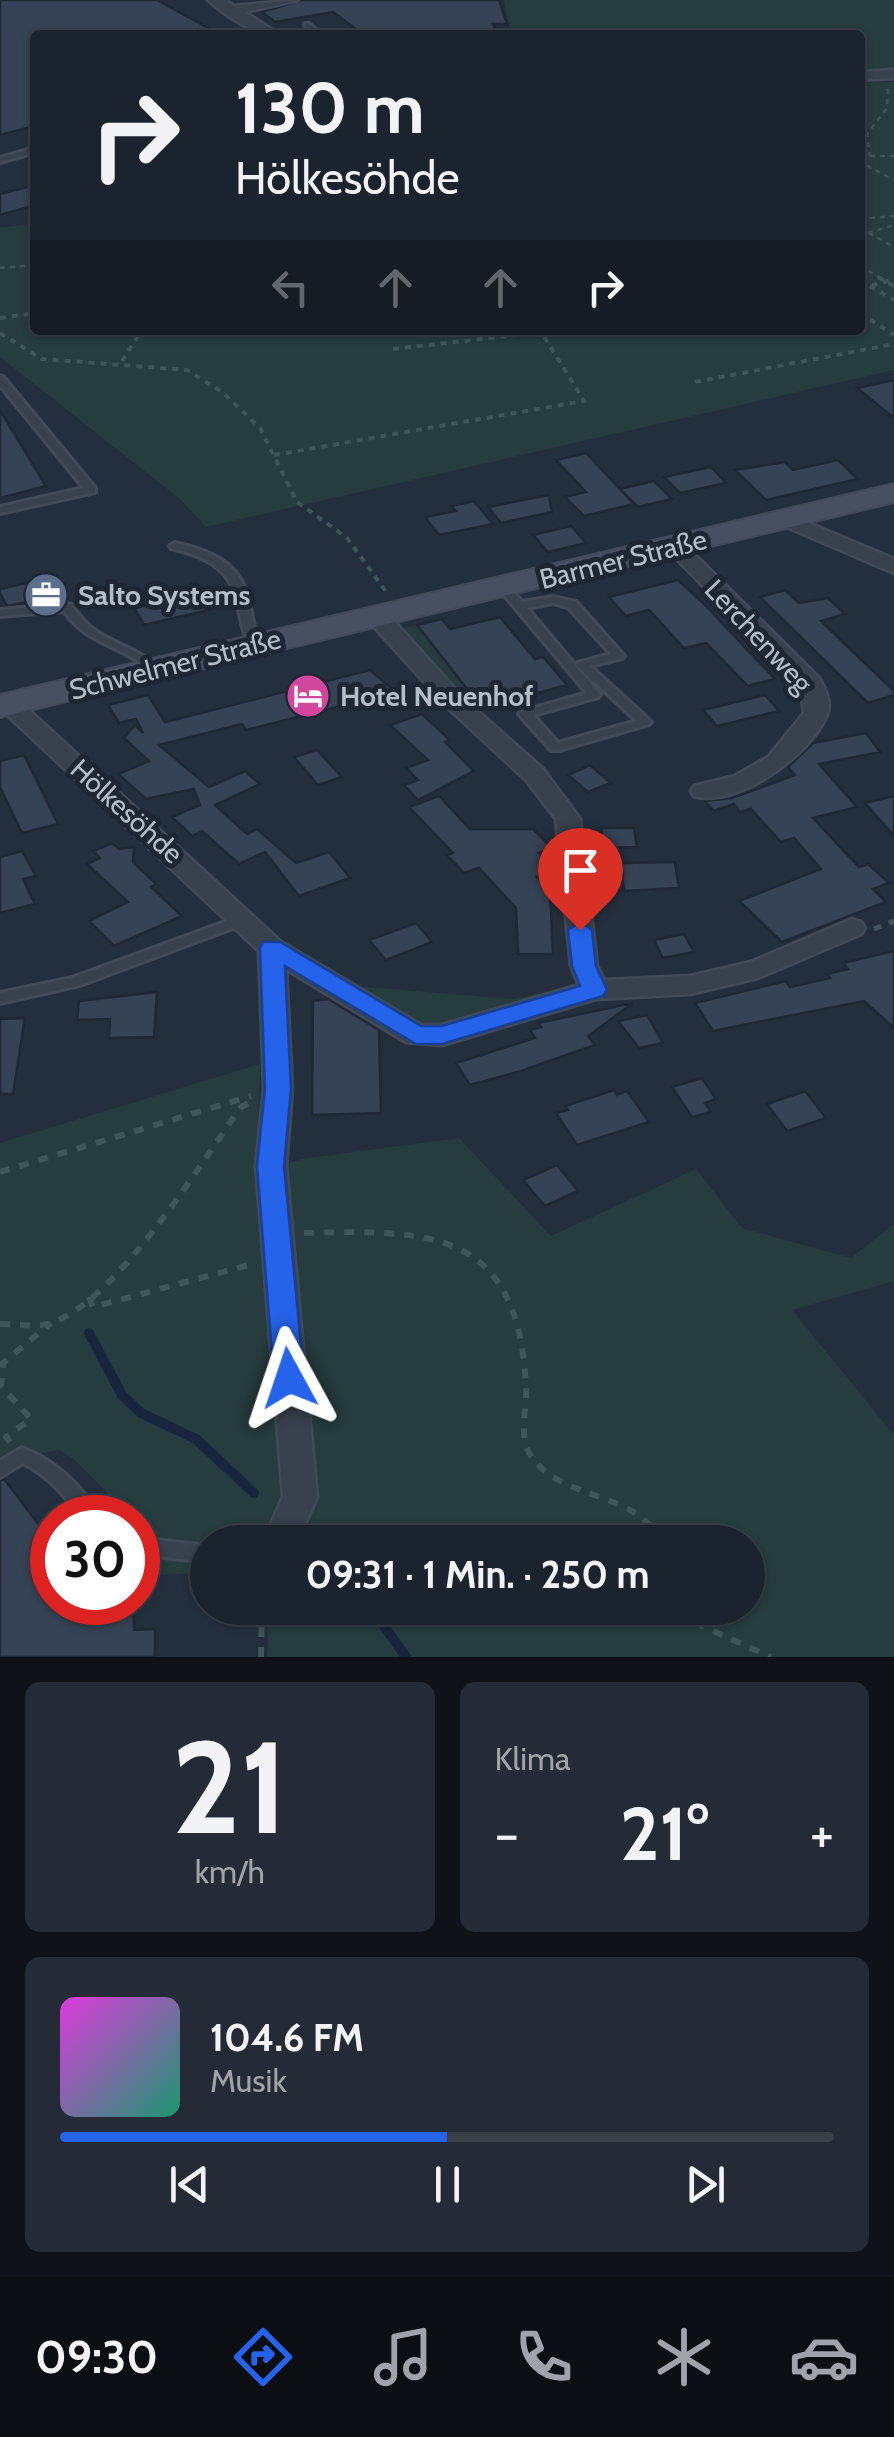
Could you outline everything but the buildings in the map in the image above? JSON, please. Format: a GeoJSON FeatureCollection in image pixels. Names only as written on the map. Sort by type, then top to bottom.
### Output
{"type":"FeatureCollection","features":[{"type":"Feature","properties":{"kind":"main road","name":"Barmer Straße"},"geometry":{"type":"LineString","coordinates":[[376,616],[512,597],[674,545],[894,494]]}},
{"type":"Feature","properties":{"kind":"main road","name":"Schwelmer Straße"},"geometry":{"type":"LineString","coordinates":[[4,705],[376,616]]}},
{"type":"Feature","properties":{"kind":"street"},"geometry":{"type":"LineString","coordinates":[[214,0],[263,30]]}},
{"type":"Feature","properties":{"kind":"street"},"geometry":{"type":"LineString","coordinates":[[228,11],[292,0]]}},
{"type":"Feature","properties":{"kind":"street"},"geometry":{"type":"LineString","coordinates":[[868,76],[894,74]]}},
{"type":"Feature","properties":{"kind":"street"},"geometry":{"type":"LineString","coordinates":[[787,520],[894,567]]}},
{"type":"Feature","properties":{"kind":"street","name":"Lerchenweg"},"geometry":{"type":"LineString","coordinates":[[674,545],[811,684],[817,701],[810,726],[764,772],[744,782],[703,791]]}},
{"type":"Feature","properties":{"kind":"street"},"geometry":{"type":"LineString","coordinates":[[376,616],[464,712],[526,764],[558,800],[568,819],[584,966],[595,990]]}},
{"type":"Feature","properties":{"kind":"street","name":"Hölkesöhde"},"geometry":{"type":"LineString","coordinates":[[4,705],[245,919],[272,948],[416,1035],[442,1035],[595,990],[690,984],[758,970],[852,928]]}},
{"type":"Feature","properties":{"kind":"street"},"geometry":{"type":"LineString","coordinates":[[272,948],[278,1089],[271,1166],[300,1496],[288,1525]]}},
{"type":"Feature","properties":{"kind":"lane"},"geometry":{"type":"LineString","coordinates":[[307,25],[312,30]]}},
{"type":"Feature","properties":{"kind":"lane"},"geometry":{"type":"LineString","coordinates":[[0,160],[30,151]]}},
{"type":"Feature","properties":{"kind":"lane"},"geometry":{"type":"LineString","coordinates":[[0,379],[91,490],[0,510]]}},
{"type":"Feature","properties":{"kind":"lane"},"geometry":{"type":"LineString","coordinates":[[175,546],[199,550],[236,578],[245,630],[254,645]]}},
{"type":"Feature","properties":{"kind":"lane"},"geometry":{"type":"LineString","coordinates":[[512,597],[576,666],[645,722],[555,746],[525,714],[594,695],[576,666]]}},
{"type":"Feature","properties":{"kind":"lane"},"geometry":{"type":"LineString","coordinates":[[512,597],[572,604],[618,656],[576,666]]}},
{"type":"Feature","properties":{"kind":"lane"},"geometry":{"type":"LineString","coordinates":[[0,613],[67,606],[94,637],[143,657],[154,669]]}},
{"type":"Feature","properties":{"kind":"lane"},"geometry":{"type":"LineString","coordinates":[[0,998],[74,982],[245,919]]}},
{"type":"Feature","properties":{"kind":"lane"},"geometry":{"type":"LineString","coordinates":[[0,1470],[22,1455],[60,1474],[75,1495]]}},
{"type":"Feature","properties":{"kind":"lane"},"geometry":{"type":"LineString","coordinates":[[160,1549],[190,1552]]}},
{"type":"Feature","properties":{"kind":"path"},"geometry":{"type":"LineString","coordinates":[[868,76],[892,96],[886,114],[867,134],[870,156]]}},
{"type":"Feature","properties":{"kind":"path"},"geometry":{"type":"LineString","coordinates":[[886,114],[894,114]]}},
{"type":"Feature","properties":{"kind":"path"},"geometry":{"type":"LineString","coordinates":[[865,160],[870,156],[894,156]]}},
{"type":"Feature","properties":{"kind":"path"},"geometry":{"type":"LineString","coordinates":[[865,165],[894,180]]}},
{"type":"Feature","properties":{"kind":"path"},"geometry":{"type":"LineString","coordinates":[[865,219],[894,216]]}},
{"type":"Feature","properties":{"kind":"path"},"geometry":{"type":"LineString","coordinates":[[868,233],[894,226]]}},
{"type":"Feature","properties":{"kind":"path"},"geometry":{"type":"LineString","coordinates":[[865,231],[894,247]]}},
{"type":"Feature","properties":{"kind":"path"},"geometry":{"type":"LineString","coordinates":[[0,268],[30,265]]}},
{"type":"Feature","properties":{"kind":"path"},"geometry":{"type":"LineString","coordinates":[[865,269],[894,286]]}},
{"type":"Feature","properties":{"kind":"path"},"geometry":{"type":"LineString","coordinates":[[865,288],[894,279]]}},
{"type":"Feature","properties":{"kind":"path"},"geometry":{"type":"LineString","coordinates":[[870,286],[894,300]]}},
{"type":"Feature","properties":{"kind":"path"},"geometry":{"type":"LineString","coordinates":[[0,318],[30,314]]}},
{"type":"Feature","properties":{"kind":"path"},"geometry":{"type":"LineString","coordinates":[[865,315],[894,335]]}},
{"type":"Feature","properties":{"kind":"path"},"geometry":{"type":"LineString","coordinates":[[0,332],[42,360],[122,362],[188,370],[222,392],[260,428],[297,502],[347,538],[376,616]]}},
{"type":"Feature","properties":{"kind":"path"},"geometry":{"type":"LineString","coordinates":[[122,362],[139,335]]}},
{"type":"Feature","properties":{"kind":"path"},"geometry":{"type":"LineString","coordinates":[[393,349],[508,335]]}},
{"type":"Feature","properties":{"kind":"path"},"geometry":{"type":"LineString","coordinates":[[274,455],[584,401],[543,335]]}},
{"type":"Feature","properties":{"kind":"path"},"geometry":{"type":"LineString","coordinates":[[696,382],[894,344]]}},
{"type":"Feature","properties":{"kind":"path"},"geometry":{"type":"LineString","coordinates":[[0,1172],[278,1089]]}},
{"type":"Feature","properties":{"kind":"path"},"geometry":{"type":"LineString","coordinates":[[22,1455],[6,1437],[32,1420],[1,1386],[4,1362],[89,1297],[159,1220],[241,1107],[278,1089]]}},
{"type":"Feature","properties":{"kind":"path"},"geometry":{"type":"LineString","coordinates":[[89,1297],[94,1307],[277,1246],[365,1231],[428,1240],[465,1252],[492,1270],[508,1298],[526,1388],[525,1435],[532,1457],[550,1473],[638,1514],[651,1525]]}},
{"type":"Feature","properties":{"kind":"path"},"geometry":{"type":"LineString","coordinates":[[0,1324],[51,1323]]}},
{"type":"Feature","properties":{"kind":"path"},"geometry":{"type":"LineString","coordinates":[[261,1657],[262,1625]]}},
{"type":"Feature","properties":{"kind":"path"},"geometry":{"type":"LineString","coordinates":[[701,1625],[772,1657]]}},
{"type":"Feature","properties":{"kind":"green space"},"geometry":{"type":"Polygon","coordinates":[[[504,0],[894,0],[894,69],[865,70],[865,30],[510,30],[504,0]]]}},
{"type":"Feature","properties":{"kind":"green space"},"geometry":{"type":"Polygon","coordinates":[[[894,82],[894,370],[206,527],[180,499],[0,357],[0,228],[30,224],[30,335],[865,335],[865,83],[894,82]]]}},
{"type":"Feature","properties":{"kind":"green space"},"geometry":{"type":"Polygon","coordinates":[[[417,625],[482,708],[471,707],[400,630],[417,625]]]}},
{"type":"Feature","properties":{"kind":"green space"},"geometry":{"type":"Polygon","coordinates":[[[318,968],[364,987],[514,999],[576,985],[545,998],[432,1026],[413,1024],[318,968]]]}},
{"type":"Feature","properties":{"kind":"green space"},"geometry":{"type":"Polygon","coordinates":[[[260,1064],[257,1173],[302,1159],[459,1138],[551,1236],[696,1169],[742,1228],[851,1258],[894,1224],[894,1281],[792,1310],[894,1435],[894,1657],[267,1657],[268,1625],[765,1625],[765,1525],[190,1525],[190,1574],[160,1575],[160,1495],[109,1495],[74,1459],[59,1450],[0,1461],[0,1143],[260,1064]]]}},
{"type":"Feature","properties":{"kind":"waterway"},"geometry":{"type":"LineString","coordinates":[[89,1333],[122,1395],[141,1413],[196,1439],[254,1493]]}},
{"type":"Feature","properties":{"kind":"waterway"},"geometry":{"type":"LineString","coordinates":[[383,1625],[406,1657]]}},
{"type":"Feature","properties":{"kind":"place","name":"Salto Systems"},"geometry":{"type":"Point","coordinates":[46,595]}},
{"type":"Feature","properties":{"kind":"place","name":"Hotel Neuenhof"},"geometry":{"type":"Point","coordinates":[308,696]}},
{"type":"Feature","properties":{"kind":"route"},"geometry":{"type":"LineString","coordinates":[[289,1378],[271,1166],[278,1089],[272,948],[416,1035],[442,1035],[595,990],[584,966],[580,930]]}}]}
